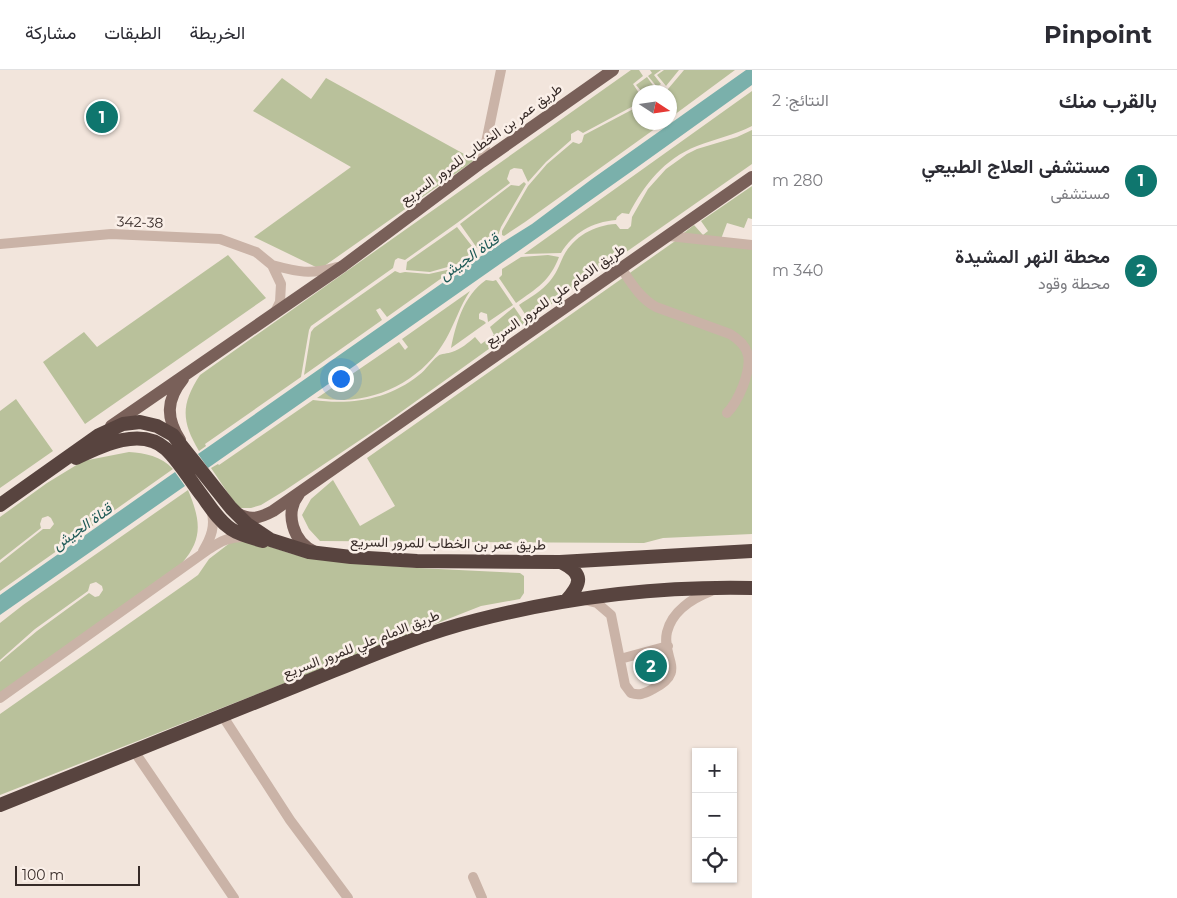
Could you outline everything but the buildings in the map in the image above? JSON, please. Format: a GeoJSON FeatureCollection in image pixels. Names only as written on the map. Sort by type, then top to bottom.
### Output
{"type":"FeatureCollection","features":[{"type":"Feature","properties":{"kind":"highway","name":"طريق عمر بن الخطاب للمرور السريع"},"geometry":{"type":"LineString","coordinates":[[0,505],[99,434],[123,424],[140,422],[149,423],[173,435],[230,507],[246,524],[271,540],[296,549],[322,554],[417,561],[560,562],[752,551]]}},
{"type":"Feature","properties":{"kind":"highway"},"geometry":{"type":"LineString","coordinates":[[30,484],[83,455],[127,439],[144,439],[159,444],[166,449],[210,507],[228,526],[238,533],[296,549]]}},
{"type":"Feature","properties":{"kind":"highway"},"geometry":{"type":"LineString","coordinates":[[560,562],[574,570],[578,576],[576,590],[570,600]]}},
{"type":"Feature","properties":{"kind":"highway","name":"طريق الامام علي للمرور السريع"},"geometry":{"type":"LineString","coordinates":[[0,805],[429,635],[476,620],[570,600],[656,590],[724,587],[752,588]]}},
{"type":"Feature","properties":{"kind":"main road","name":"طريق عمر بن الخطاب للمرور السريع"},"geometry":{"type":"LineString","coordinates":[[99,434],[343,266],[482,162],[613,70]]}},
{"type":"Feature","properties":{"kind":"main road","name":"طريق الامام علي للمرور السريع"},"geometry":{"type":"LineString","coordinates":[[230,507],[243,517],[258,518],[273,511],[752,178]]}},
{"type":"Feature","properties":{"kind":"main road","name":"طريق عمر بن الخطاب للمرور السريع"},"geometry":{"type":"LineString","coordinates":[[188,452],[171,425],[169,410],[175,390],[197,365]]}},
{"type":"Feature","properties":{"kind":"main road","name":"طريق الامام علي للمرور السريع"},"geometry":{"type":"LineString","coordinates":[[302,490],[296,498],[291,512],[293,527],[301,542],[313,551],[322,554]]}},
{"type":"Feature","properties":{"kind":"street"},"geometry":{"type":"LineString","coordinates":[[482,162],[501,70]]}},
{"type":"Feature","properties":{"kind":"street","name":"342-38"},"geometry":{"type":"LineString","coordinates":[[0,244],[111,234],[220,239],[256,252],[272,266]]}},
{"type":"Feature","properties":{"kind":"street"},"geometry":{"type":"LineString","coordinates":[[669,236],[752,245]]}},
{"type":"Feature","properties":{"kind":"street"},"geometry":{"type":"LineString","coordinates":[[272,266],[303,272],[318,272],[343,266]]}},
{"type":"Feature","properties":{"kind":"street"},"geometry":{"type":"LineString","coordinates":[[272,266],[282,284],[280,302],[275,312]]}},
{"type":"Feature","properties":{"kind":"street"},"geometry":{"type":"LineString","coordinates":[[621,268],[646,302],[730,334],[744,344],[751,356],[751,363],[739,397],[727,413]]}},
{"type":"Feature","properties":{"kind":"street"},"geometry":{"type":"LineString","coordinates":[[197,557],[208,543],[213,526],[214,519],[210,507]]}},
{"type":"Feature","properties":{"kind":"street"},"geometry":{"type":"LineString","coordinates":[[0,698],[222,540],[231,537],[254,538]]}},
{"type":"Feature","properties":{"kind":"street"},"geometry":{"type":"LineString","coordinates":[[570,600],[587,600],[597,603],[611,615],[625,685],[627,690],[636,695],[642,695],[665,682],[670,677],[672,668],[667,633],[681,609],[698,596],[724,587]]}},
{"type":"Feature","properties":{"kind":"street"},"geometry":{"type":"LineString","coordinates":[[620,659],[668,646]]}},
{"type":"Feature","properties":{"kind":"street"},"geometry":{"type":"LineString","coordinates":[[222,716],[290,820],[348,898]]}},
{"type":"Feature","properties":{"kind":"street"},"geometry":{"type":"LineString","coordinates":[[134,751],[234,898]]}},
{"type":"Feature","properties":{"kind":"street"},"geometry":{"type":"LineString","coordinates":[[473,877],[482,898]]}},
{"type":"Feature","properties":{"kind":"green space"},"geometry":{"type":"Polygon","coordinates":[[[631,70],[639,70],[643,76],[632,85],[632,107],[583,133],[578,130],[571,134],[571,140],[546,162],[528,182],[522,169],[514,168],[510,170],[507,179],[510,183],[405,260],[398,258],[395,260],[393,268],[311,326],[301,377],[205,444],[206,446],[199,451],[189,431],[186,413],[189,395],[200,375],[631,70]]]}},
{"type":"Feature","properties":{"kind":"green space"},"geometry":{"type":"Polygon","coordinates":[[[650,70],[661,70],[654,75],[661,84],[660,85],[655,85],[648,76],[652,73],[650,70]]]}},
{"type":"Feature","properties":{"kind":"green space"},"geometry":{"type":"Polygon","coordinates":[[[664,70],[679,70],[667,85],[657,75],[664,70]]]}},
{"type":"Feature","properties":{"kind":"green space"},"geometry":{"type":"Polygon","coordinates":[[[684,70],[735,70],[677,113],[677,85],[671,85],[684,70]]]}},
{"type":"Feature","properties":{"kind":"green space"},"geometry":{"type":"Polygon","coordinates":[[[647,77],[653,85],[636,85],[647,77]]]}},
{"type":"Feature","properties":{"kind":"green space"},"geometry":{"type":"Polygon","coordinates":[[[282,78],[311,99],[326,78],[475,160],[320,269],[254,237],[351,167],[253,111],[282,78]]]}},
{"type":"Feature","properties":{"kind":"green space"},"geometry":{"type":"Polygon","coordinates":[[[752,91],[752,126],[697,146],[675,158],[648,183],[629,214],[622,213],[616,220],[599,223],[577,234],[561,253],[524,254],[752,91]]]}},
{"type":"Feature","properties":{"kind":"green space"},"geometry":{"type":"Polygon","coordinates":[[[632,110],[632,130],[653,130],[525,222],[504,236],[502,235],[502,231],[528,186],[547,164],[573,142],[579,144],[582,142],[584,135],[632,110]]]}},
{"type":"Feature","properties":{"kind":"green space"},"geometry":{"type":"Polygon","coordinates":[[[752,130],[752,164],[529,320],[519,305],[547,285],[556,273],[567,250],[578,238],[585,233],[608,225],[616,224],[620,229],[628,229],[631,226],[632,217],[648,189],[666,169],[697,149],[737,137],[752,130]]]}},
{"type":"Feature","properties":{"kind":"green space"},"geometry":{"type":"Polygon","coordinates":[[[524,182],[526,184],[501,227],[496,241],[485,248],[481,246],[477,248],[460,224],[511,185],[519,186],[524,182]]]}},
{"type":"Feature","properties":{"kind":"green space"},"geometry":{"type":"Polygon","coordinates":[[[752,186],[752,219],[748,218],[744,228],[727,223],[721,239],[680,236],[694,225],[703,235],[708,231],[701,221],[752,186]]]}},
{"type":"Feature","properties":{"kind":"green space"},"geometry":{"type":"Polygon","coordinates":[[[457,227],[475,250],[471,254],[472,257],[459,266],[458,264],[430,272],[406,270],[407,262],[457,227]]]}},
{"type":"Feature","properties":{"kind":"green space"},"geometry":{"type":"Polygon","coordinates":[[[678,239],[752,248],[752,534],[663,538],[644,543],[320,541],[309,529],[302,515],[311,499],[333,480],[360,526],[395,506],[367,458],[678,239]]]}},
{"type":"Feature","properties":{"kind":"green space"},"geometry":{"type":"Polygon","coordinates":[[[228,255],[266,298],[85,424],[43,362],[84,332],[97,347],[228,255]]]}},
{"type":"Feature","properties":{"kind":"green space"},"geometry":{"type":"Polygon","coordinates":[[[548,255],[559,257],[547,278],[536,289],[516,303],[499,278],[502,275],[502,269],[521,257],[548,255]]]}},
{"type":"Feature","properties":{"kind":"green space"},"geometry":{"type":"Polygon","coordinates":[[[453,270],[387,317],[380,308],[376,310],[382,320],[304,375],[311,332],[314,328],[395,271],[400,273],[429,274],[453,270]]]}},
{"type":"Feature","properties":{"kind":"green space"},"geometry":{"type":"Polygon","coordinates":[[[486,280],[496,280],[513,305],[488,322],[487,314],[481,312],[479,319],[486,323],[451,348],[462,310],[472,293],[486,280]]]}},
{"type":"Feature","properties":{"kind":"green space"},"geometry":{"type":"Polygon","coordinates":[[[470,291],[438,352],[416,374],[389,390],[359,399],[334,400],[317,398],[399,342],[405,350],[408,347],[402,339],[470,291]]]}},
{"type":"Feature","properties":{"kind":"green space"},"geometry":{"type":"Polygon","coordinates":[[[514,307],[525,323],[387,422],[261,505],[251,508],[240,508],[211,468],[219,465],[313,400],[355,401],[369,399],[395,390],[419,375],[439,355],[458,349],[475,337],[481,344],[494,335],[490,327],[514,307]]]}},
{"type":"Feature","properties":{"kind":"green space"},"geometry":{"type":"Polygon","coordinates":[[[16,399],[53,451],[0,488],[0,411],[16,399]]]}},
{"type":"Feature","properties":{"kind":"green space"},"geometry":{"type":"Polygon","coordinates":[[[129,452],[152,456],[163,461],[173,469],[0,591],[0,563],[43,529],[50,529],[54,524],[48,516],[42,518],[41,528],[0,560],[0,517],[47,483],[83,461],[129,452]]]}},
{"type":"Feature","properties":{"kind":"green space"},"geometry":{"type":"Polygon","coordinates":[[[188,490],[195,510],[198,528],[194,545],[182,563],[0,693],[0,662],[37,631],[89,593],[95,597],[99,596],[103,590],[102,586],[96,582],[90,584],[88,591],[35,629],[0,660],[0,623],[188,490]]]}},
{"type":"Feature","properties":{"kind":"green space"},"geometry":{"type":"Polygon","coordinates":[[[235,539],[256,542],[292,554],[321,560],[418,568],[520,573],[524,576],[524,593],[520,599],[481,606],[0,795],[0,714],[198,575],[209,559],[235,539]]]}},
{"type":"Feature","properties":{"kind":"water"},"geometry":{"type":"Polygon","coordinates":[[[746,70],[752,70],[752,85],[549,230],[208,468],[198,454],[478,258],[532,224],[661,130],[677,130],[677,119],[746,70]]]}},
{"type":"Feature","properties":{"kind":"water"},"geometry":{"type":"Polygon","coordinates":[[[175,472],[185,486],[0,615],[0,595],[175,472]]]}},
{"type":"Feature","properties":{"kind":"place","name":"مستشفى العلاج الطبيعي"},"geometry":{"type":"Point","coordinates":[102,117]}},
{"type":"Feature","properties":{"kind":"place","name":"محطة النهر المشيدة"},"geometry":{"type":"Point","coordinates":[651,666]}},
{"type":"Feature","properties":{"kind":"water label","name":"قناة الجيش"},"geometry":{"type":"Point","coordinates":[469,257]}},
{"type":"Feature","properties":{"kind":"water label","name":"قناة الجيش"},"geometry":{"type":"Point","coordinates":[82,527]}}]}
